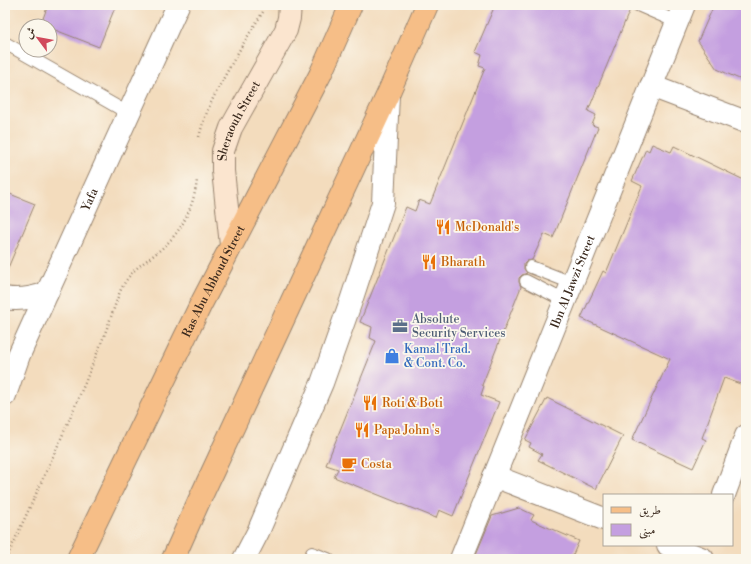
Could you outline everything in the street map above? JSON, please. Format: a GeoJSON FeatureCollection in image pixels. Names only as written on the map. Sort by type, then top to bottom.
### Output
{"type":"FeatureCollection","features":[{"type":"Feature","properties":{"kind":"main road","name":"Ras Abu Abboud Street"},"geometry":{"type":"LineString","coordinates":[[78,559],[200,306],[320,75],[351,5]]}},
{"type":"Feature","properties":{"kind":"main road"},"geometry":{"type":"LineString","coordinates":[[173,559],[198,502],[388,94],[427,5]]}},
{"type":"Feature","properties":{"kind":"street","name":"Yafa"},"geometry":{"type":"LineString","coordinates":[[5,395],[19,355],[178,5]]}},
{"type":"Feature","properties":{"kind":"street","name":"Sheraouh Street"},"geometry":{"type":"LineString","coordinates":[[232,245],[223,171],[223,151],[231,128],[286,30],[290,5]]}},
{"type":"Feature","properties":{"kind":"street"},"geometry":{"type":"LineString","coordinates":[[286,30],[298,5]]}},
{"type":"Feature","properties":{"kind":"street","name":"Ibn Al Jawzi Street"},"geometry":{"type":"LineString","coordinates":[[461,559],[681,13]]}},
{"type":"Feature","properties":{"kind":"street"},"geometry":{"type":"LineString","coordinates":[[651,86],[746,122]]}},
{"type":"Feature","properties":{"kind":"street"},"geometry":{"type":"LineString","coordinates":[[245,558],[258,532],[322,383],[351,301],[382,204],[388,94]]}},
{"type":"Feature","properties":{"kind":"street"},"geometry":{"type":"LineString","coordinates":[[5,298],[14,300],[31,298],[47,293]]}},
{"type":"Feature","properties":{"kind":"street"},"geometry":{"type":"LineString","coordinates":[[724,494],[746,436]]}},
{"type":"Feature","properties":{"kind":"street"},"geometry":{"type":"LineString","coordinates":[[494,476],[603,519]]}},
{"type":"Feature","properties":{"kind":"street"},"geometry":{"type":"LineString","coordinates":[[671,546],[702,555]]}},
{"type":"Feature","properties":{"kind":"lane"},"geometry":{"type":"LineString","coordinates":[[638,5],[681,13]]}},
{"type":"Feature","properties":{"kind":"lane"},"geometry":{"type":"LineString","coordinates":[[5,43],[128,113]]}},
{"type":"Feature","properties":{"kind":"lane"},"geometry":{"type":"LineString","coordinates":[[531,267],[568,292]]}},
{"type":"Feature","properties":{"kind":"lane"},"geometry":{"type":"LineString","coordinates":[[526,281],[568,292]]}},
{"type":"Feature","properties":{"kind":"lane"},"geometry":{"type":"LineString","coordinates":[[312,554],[328,559]]}},
{"type":"Feature","properties":{"kind":"path"},"geometry":{"type":"LineString","coordinates":[[199,140],[207,108],[214,94],[251,30],[264,11]]}},
{"type":"Feature","properties":{"kind":"path"},"geometry":{"type":"LineString","coordinates":[[6,559],[68,424],[102,342],[121,289],[127,278],[136,268],[160,250],[182,225],[196,191],[197,179]]}},
{"type":"Feature","properties":{"kind":"building"},"geometry":{"type":"Polygon","coordinates":[[[48,5],[116,5],[99,47],[58,31],[58,18],[43,18],[48,5]]]}},
{"type":"Feature","properties":{"kind":"building"},"geometry":{"type":"Polygon","coordinates":[[[495,5],[631,5],[631,7],[588,111],[596,115],[592,125],[598,127],[553,238],[544,234],[532,260],[527,261],[524,264],[524,269],[527,273],[519,278],[521,287],[482,385],[484,386],[481,395],[499,402],[453,516],[439,510],[436,518],[334,477],[338,469],[326,465],[376,341],[370,338],[372,327],[360,322],[406,207],[415,211],[419,200],[430,204],[485,68],[479,66],[482,55],[475,52],[495,5]]]}},
{"type":"Feature","properties":{"kind":"building"},"geometry":{"type":"Polygon","coordinates":[[[714,5],[746,5],[746,82],[717,69],[698,41],[714,5]]]}},
{"type":"Feature","properties":{"kind":"building"},"geometry":{"type":"Polygon","coordinates":[[[652,144],[671,152],[674,146],[746,181],[746,386],[724,378],[702,438],[706,440],[693,468],[632,440],[670,359],[581,318],[603,271],[606,273],[642,186],[632,181],[646,149],[649,151],[652,144]]]}},
{"type":"Feature","properties":{"kind":"building"},"geometry":{"type":"Polygon","coordinates":[[[5,192],[35,204],[5,275],[5,192]]]}},
{"type":"Feature","properties":{"kind":"building"},"geometry":{"type":"Polygon","coordinates":[[[547,398],[623,436],[596,489],[538,460],[542,454],[529,447],[531,443],[525,440],[547,398]]]}},
{"type":"Feature","properties":{"kind":"building"},"geometry":{"type":"Polygon","coordinates":[[[519,508],[534,515],[531,520],[579,541],[571,559],[474,559],[492,516],[519,508]]]}},
{"type":"Feature","properties":{"kind":"place","name":"McDonald's"},"geometry":{"type":"Point","coordinates":[443,227]}},
{"type":"Feature","properties":{"kind":"place","name":"Bharath"},"geometry":{"type":"Point","coordinates":[429,262]}},
{"type":"Feature","properties":{"kind":"place","name":"Absolute Security Services"},"geometry":{"type":"Point","coordinates":[400,326]}},
{"type":"Feature","properties":{"kind":"place","name":"Kamal Trad. & Cont. Co."},"geometry":{"type":"Point","coordinates":[392,356]}},
{"type":"Feature","properties":{"kind":"place","name":"Roti & Boti"},"geometry":{"type":"Point","coordinates":[370,403]}},
{"type":"Feature","properties":{"kind":"place","name":"Papa John 's"},"geometry":{"type":"Point","coordinates":[362,430]}},
{"type":"Feature","properties":{"kind":"place","name":"Costa"},"geometry":{"type":"Point","coordinates":[349,464]}}]}
